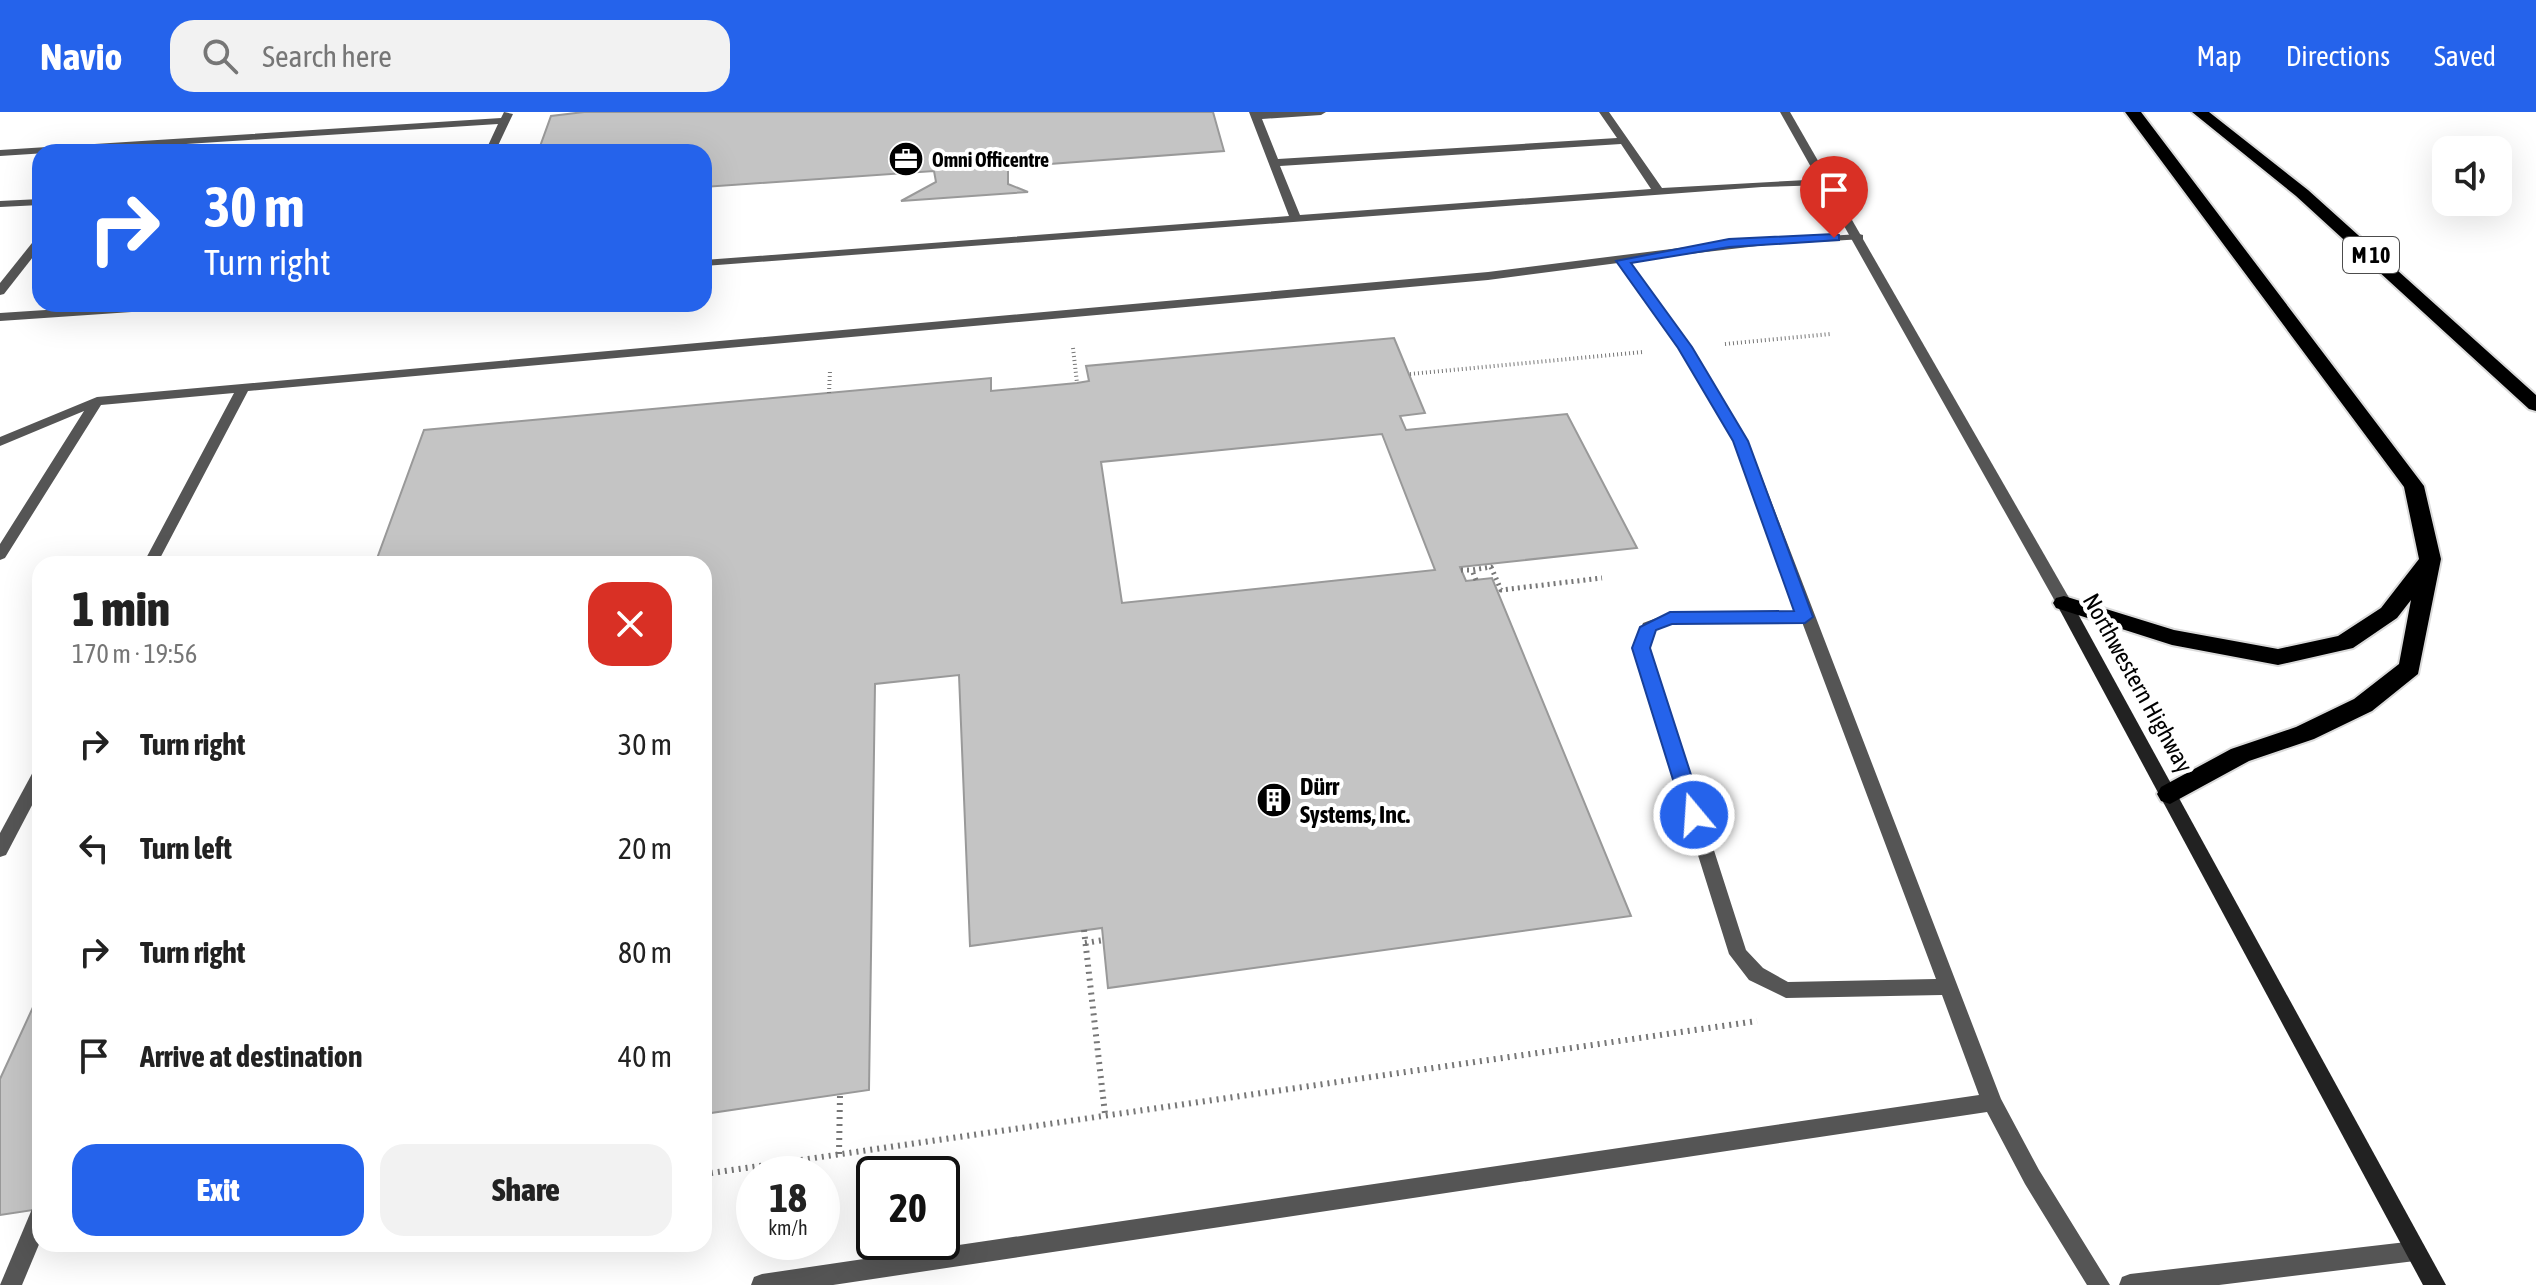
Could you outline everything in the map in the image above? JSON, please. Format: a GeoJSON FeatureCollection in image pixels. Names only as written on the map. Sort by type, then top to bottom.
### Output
{"type":"FeatureCollection","features":[{"type":"Feature","properties":{"kind":"highway"},"geometry":{"type":"LineString","coordinates":[[2133,112],[2414,486],[2430,559],[2410,668],[2363,705],[2305,733],[2240,755],[2170,794]]}},
{"type":"Feature","properties":{"kind":"highway","name":"M 10"},"geometry":{"type":"LineString","coordinates":[[2200,112],[2302,193],[2536,405]]}},
{"type":"Feature","properties":{"kind":"highway"},"geometry":{"type":"LineString","coordinates":[[2064,603],[2172,637],[2278,657],[2345,642],[2389,613],[2430,559]]}},
{"type":"Feature","properties":{"kind":"main road","name":"Northwestern Highway"},"geometry":{"type":"LineString","coordinates":[[2064,603],[2435,1285]]}},
{"type":"Feature","properties":{"kind":"street"},"geometry":{"type":"LineString","coordinates":[[1296,219],[1254,114],[1321,112]]}},
{"type":"Feature","properties":{"kind":"street"},"geometry":{"type":"LineString","coordinates":[[1604,112],[1658,191]]}},
{"type":"Feature","properties":{"kind":"street","name":"Northwestern Highway"},"geometry":{"type":"LineString","coordinates":[[1785,112],[1859,237],[2064,603]]}},
{"type":"Feature","properties":{"kind":"street"},"geometry":{"type":"LineString","coordinates":[[123,144],[506,116],[494,144]]}},
{"type":"Feature","properties":{"kind":"street"},"geometry":{"type":"LineString","coordinates":[[1272,163],[1624,141]]}},
{"type":"Feature","properties":{"kind":"street"},"geometry":{"type":"LineString","coordinates":[[0,153],[32,151]]}},
{"type":"Feature","properties":{"kind":"street"},"geometry":{"type":"LineString","coordinates":[[712,262],[1658,191],[1825,182]]}},
{"type":"Feature","properties":{"kind":"street"},"geometry":{"type":"LineString","coordinates":[[0,204],[32,202]]}},
{"type":"Feature","properties":{"kind":"street"},"geometry":{"type":"LineString","coordinates":[[0,442],[97,401],[1623,261],[1729,243],[1859,237]]}},
{"type":"Feature","properties":{"kind":"street"},"geometry":{"type":"LineString","coordinates":[[0,291],[32,257]]}},
{"type":"Feature","properties":{"kind":"street"},"geometry":{"type":"LineString","coordinates":[[1623,261],[1685,347],[1741,441],[1805,617],[1992,1102],[2032,1177],[2099,1285]]}},
{"type":"Feature","properties":{"kind":"street"},"geometry":{"type":"LineString","coordinates":[[0,317],[73,312]]}},
{"type":"Feature","properties":{"kind":"street"},"geometry":{"type":"LineString","coordinates":[[154,556],[243,388]]}},
{"type":"Feature","properties":{"kind":"street"},"geometry":{"type":"LineString","coordinates":[[0,555],[97,401]]}},
{"type":"Feature","properties":{"kind":"street"},"geometry":{"type":"LineString","coordinates":[[1805,617],[1670,618],[1648,627],[1641,648],[1738,954],[1756,974],[1786,990],[1949,987]]}},
{"type":"Feature","properties":{"kind":"street"},"geometry":{"type":"LineString","coordinates":[[0,850],[32,789]]}},
{"type":"Feature","properties":{"kind":"street"},"geometry":{"type":"LineString","coordinates":[[762,1285],[1992,1102]]}},
{"type":"Feature","properties":{"kind":"street"},"geometry":{"type":"LineString","coordinates":[[11,1285],[32,1235]]}},
{"type":"Feature","properties":{"kind":"street"},"geometry":{"type":"LineString","coordinates":[[2130,1285],[2415,1251]]}},
{"type":"Feature","properties":{"kind":"path"},"geometry":{"type":"LineString","coordinates":[[1410,374],[1830,334]]}},
{"type":"Feature","properties":{"kind":"path"},"geometry":{"type":"LineString","coordinates":[[1071,336],[1077,383]]}},
{"type":"Feature","properties":{"kind":"path"},"geometry":{"type":"LineString","coordinates":[[829,393],[830,370]]}},
{"type":"Feature","properties":{"kind":"path"},"geometry":{"type":"LineString","coordinates":[[1461,570],[1491,567],[1501,590],[1602,578]]}},
{"type":"Feature","properties":{"kind":"path"},"geometry":{"type":"LineString","coordinates":[[1472,570],[1476,580]]}},
{"type":"Feature","properties":{"kind":"path"},"geometry":{"type":"LineString","coordinates":[[1084,930],[1105,1114]]}},
{"type":"Feature","properties":{"kind":"path"},"geometry":{"type":"LineString","coordinates":[[1085,943],[1104,940]]}},
{"type":"Feature","properties":{"kind":"path"},"geometry":{"type":"LineString","coordinates":[[712,1173],[1773,1019]]}},
{"type":"Feature","properties":{"kind":"path"},"geometry":{"type":"LineString","coordinates":[[839,1154],[840,1095]]}},
{"type":"Feature","properties":{"kind":"building","name":"Omni Officentre"},"geometry":{"type":"Polygon","coordinates":[[[584,112],[1213,112],[1224,151],[1008,167],[1008,184],[1028,192],[901,201],[936,182],[934,171],[712,186],[712,144],[541,144],[551,116],[584,112]]]}},
{"type":"Feature","properties":{"kind":"building","name":"Dürr Systems, Inc."},"geometry":{"type":"Polygon","coordinates":[[[1394,338],[1425,413],[1400,416],[1406,430],[1567,414],[1637,548],[1460,567],[1466,581],[1492,578],[1631,916],[1108,988],[1102,928],[970,946],[959,675],[875,684],[869,1090],[712,1113],[712,556],[378,556],[424,430],[991,378],[991,391],[1089,381],[1086,366],[1394,338]],[[1382,434],[1101,462],[1122,603],[1435,570],[1382,434]]]}},
{"type":"Feature","properties":{"kind":"building"},"geometry":{"type":"Polygon","coordinates":[[[32,1009],[32,1210],[0,1215],[0,1079],[32,1009]]]}},
{"type":"Feature","properties":{"kind":"place","name":"Omni Officentre"},"geometry":{"type":"Point","coordinates":[906,159]}},
{"type":"Feature","properties":{"kind":"place","name":"Dürr Systems, Inc."},"geometry":{"type":"Point","coordinates":[1274,800]}},
{"type":"Feature","properties":{"kind":"route"},"geometry":{"type":"LineString","coordinates":[[1694,815],[1641,648],[1648,627],[1670,618],[1805,617],[1741,441],[1685,347],[1623,261],[1729,243],[1834,238]]}}]}
